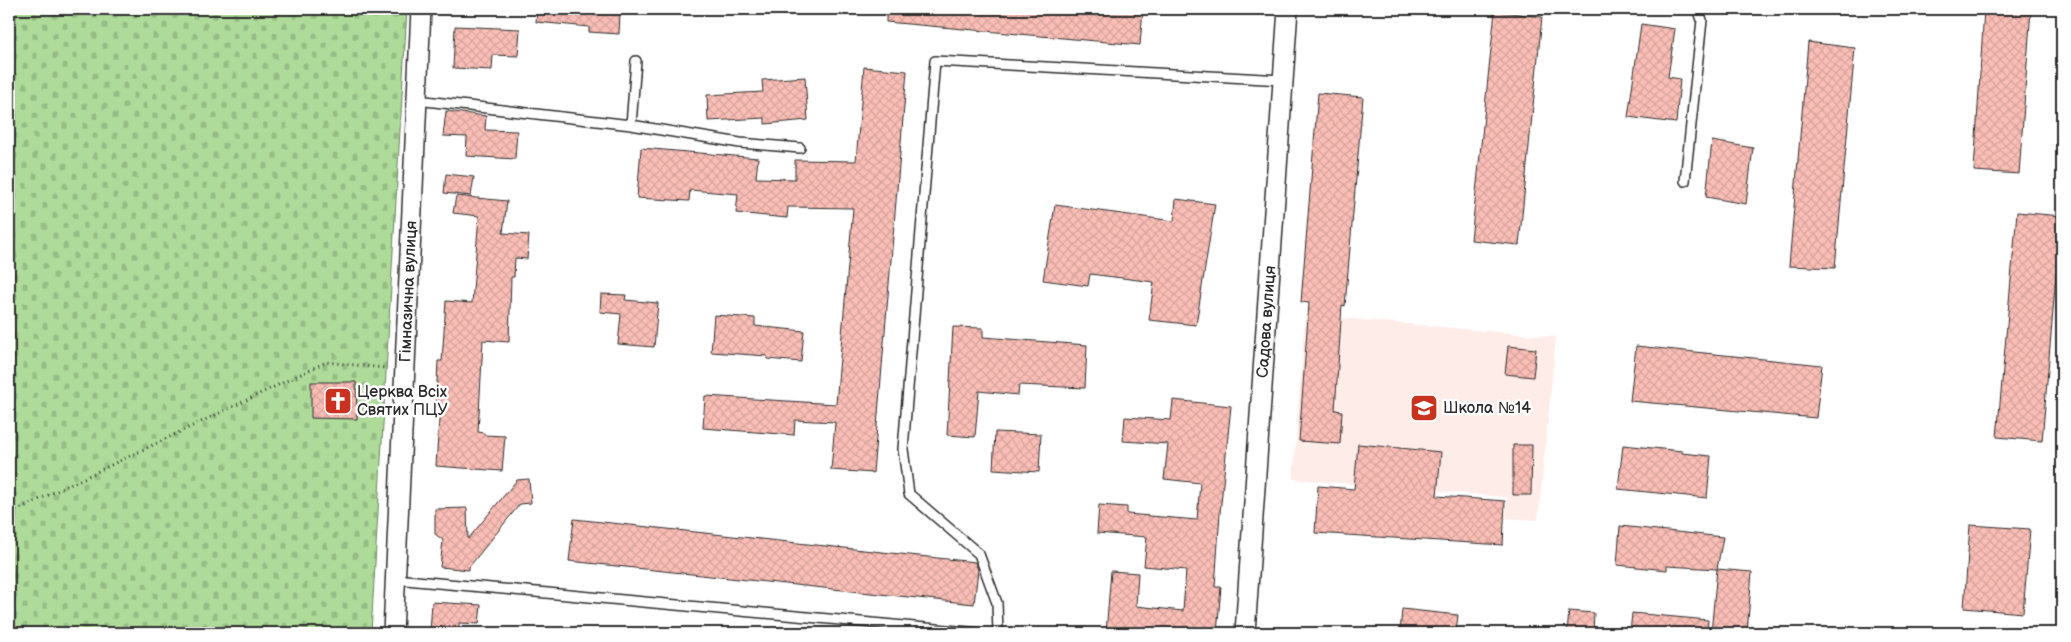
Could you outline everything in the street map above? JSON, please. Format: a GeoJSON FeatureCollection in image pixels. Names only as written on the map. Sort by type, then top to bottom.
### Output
{"type":"FeatureCollection","features":[{"type":"Feature","properties":{"kind":"street","name":"Гімназична вулиця"},"geometry":{"type":"LineString","coordinates":[[393,633],[422,9]]}},
{"type":"Feature","properties":{"kind":"street","name":"Садова вулиця"},"geometry":{"type":"LineString","coordinates":[[1245,633],[1288,9]]}},
{"type":"Feature","properties":{"kind":"lane"},"geometry":{"type":"LineString","coordinates":[[1685,181],[1702,20],[1698,9]]}},
{"type":"Feature","properties":{"kind":"lane"},"geometry":{"type":"LineString","coordinates":[[632,125],[636,61]]}},
{"type":"Feature","properties":{"kind":"lane"},"geometry":{"type":"LineString","coordinates":[[998,633],[997,603],[979,554],[909,494],[903,449],[935,61],[1284,80]]}},
{"type":"Feature","properties":{"kind":"lane"},"geometry":{"type":"LineString","coordinates":[[417,100],[632,125],[740,143],[800,148]]}},
{"type":"Feature","properties":{"kind":"lane"},"geometry":{"type":"LineString","coordinates":[[395,579],[980,633]]}},
{"type":"Feature","properties":{"kind":"path"},"geometry":{"type":"LineString","coordinates":[[9,517],[13,512],[326,362],[405,370]]}},
{"type":"Feature","properties":{"kind":"shaded area","name":"Школа №14"},"geometry":{"type":"Polygon","coordinates":[[[1305,315],[1556,337],[1538,520],[1506,518],[1507,497],[1293,479],[1305,315]]]}},
{"type":"Feature","properties":{"kind":"green space"},"geometry":{"type":"Polygon","coordinates":[[[9,9],[407,9],[371,633],[9,633],[9,9]]]}},
{"type":"Feature","properties":{"kind":"building"},"geometry":{"type":"Polygon","coordinates":[[[537,9],[612,9],[611,13],[620,13],[619,34],[589,32],[589,27],[536,22],[537,9]]]}},
{"type":"Feature","properties":{"kind":"building"},"geometry":{"type":"Polygon","coordinates":[[[886,9],[1143,9],[1140,45],[886,22],[886,9]]]}},
{"type":"Feature","properties":{"kind":"building"},"geometry":{"type":"Polygon","coordinates":[[[1984,9],[2031,9],[2019,174],[1974,171],[1984,9]]]}},
{"type":"Feature","properties":{"kind":"building"},"geometry":{"type":"Polygon","coordinates":[[[1495,11],[1542,17],[1519,245],[1471,240],[1495,11]]]}},
{"type":"Feature","properties":{"kind":"building"},"geometry":{"type":"Polygon","coordinates":[[[1641,24],[1675,29],[1668,77],[1680,79],[1676,123],[1628,117],[1641,24]]]}},
{"type":"Feature","properties":{"kind":"building"},"geometry":{"type":"Polygon","coordinates":[[[455,26],[520,29],[518,56],[493,55],[492,70],[453,68],[455,26]]]}},
{"type":"Feature","properties":{"kind":"building"},"geometry":{"type":"Polygon","coordinates":[[[1808,42],[1855,48],[1835,268],[1789,266],[1808,42]]]}},
{"type":"Feature","properties":{"kind":"building"},"geometry":{"type":"Polygon","coordinates":[[[864,67],[907,71],[873,473],[831,470],[835,422],[795,420],[794,435],[703,428],[705,396],[836,404],[853,208],[788,207],[787,218],[736,213],[738,194],[690,190],[689,201],[637,198],[641,148],[758,158],[756,178],[795,179],[795,160],[856,161],[864,67]]]}},
{"type":"Feature","properties":{"kind":"building"},"geometry":{"type":"Polygon","coordinates":[[[805,77],[808,120],[765,124],[765,118],[708,121],[707,95],[763,92],[762,80],[805,77]]]}},
{"type":"Feature","properties":{"kind":"building"},"geometry":{"type":"Polygon","coordinates":[[[1318,93],[1363,97],[1345,306],[1342,305],[1335,410],[1342,411],[1340,444],[1299,441],[1309,303],[1301,302],[1318,93]]]}},
{"type":"Feature","properties":{"kind":"building"},"geometry":{"type":"Polygon","coordinates":[[[446,111],[486,116],[485,130],[517,131],[515,159],[466,156],[467,137],[443,136],[446,111]]]}},
{"type":"Feature","properties":{"kind":"building"},"geometry":{"type":"Polygon","coordinates":[[[1712,141],[1753,148],[1746,204],[1706,197],[1712,141]]]}},
{"type":"Feature","properties":{"kind":"building"},"geometry":{"type":"Polygon","coordinates":[[[446,174],[474,177],[471,196],[444,193],[446,174]]]}},
{"type":"Feature","properties":{"kind":"building"},"geometry":{"type":"Polygon","coordinates":[[[456,196],[507,201],[503,233],[529,235],[527,259],[515,258],[514,277],[511,277],[509,342],[483,340],[478,432],[484,433],[484,435],[505,436],[502,471],[436,466],[440,404],[436,404],[438,361],[442,361],[446,301],[472,303],[479,216],[453,213],[456,196]]]}},
{"type":"Feature","properties":{"kind":"building"},"geometry":{"type":"Polygon","coordinates":[[[1176,199],[1215,204],[1196,325],[1149,320],[1154,282],[1090,274],[1088,286],[1043,280],[1055,205],[1174,221],[1176,199]]]}},
{"type":"Feature","properties":{"kind":"building"},"geometry":{"type":"Polygon","coordinates":[[[2017,212],[2061,216],[2042,441],[1997,437],[2017,212]]]}},
{"type":"Feature","properties":{"kind":"building"},"geometry":{"type":"Polygon","coordinates":[[[601,294],[626,295],[625,300],[658,303],[654,347],[618,344],[621,314],[600,312],[601,294]]]}},
{"type":"Feature","properties":{"kind":"building"},"geometry":{"type":"Polygon","coordinates":[[[714,315],[755,318],[755,326],[804,331],[801,362],[767,359],[767,356],[711,352],[714,315]]]}},
{"type":"Feature","properties":{"kind":"building"},"geometry":{"type":"Polygon","coordinates":[[[953,327],[983,328],[983,337],[1087,345],[1085,388],[1019,385],[1018,395],[979,391],[975,437],[947,435],[953,327]]]}},
{"type":"Feature","properties":{"kind":"building"},"geometry":{"type":"Polygon","coordinates":[[[1508,346],[1536,349],[1533,377],[1505,374],[1508,346]]]}},
{"type":"Feature","properties":{"kind":"building"},"geometry":{"type":"Polygon","coordinates":[[[1636,346],[1822,365],[1816,418],[1630,401],[1636,346]]]}},
{"type":"Feature","properties":{"kind":"building","name":"Церква Всіх Святих ПЦУ"},"geometry":{"type":"Polygon","coordinates":[[[311,382],[356,382],[357,419],[311,418],[311,382]]]}},
{"type":"Feature","properties":{"kind":"building"},"geometry":{"type":"Polygon","coordinates":[[[1173,400],[1231,406],[1220,513],[1215,587],[1221,587],[1217,633],[1106,633],[1111,571],[1138,573],[1136,606],[1183,611],[1186,570],[1144,566],[1147,537],[1097,533],[1099,505],[1127,507],[1127,514],[1197,520],[1200,483],[1164,479],[1168,444],[1123,441],[1125,417],[1171,420],[1173,400]]]}},
{"type":"Feature","properties":{"kind":"building"},"geometry":{"type":"Polygon","coordinates":[[[995,432],[1041,434],[1039,472],[993,469],[995,432]]]}},
{"type":"Feature","properties":{"kind":"building"},"geometry":{"type":"Polygon","coordinates":[[[1358,444],[1441,452],[1437,496],[1505,501],[1503,545],[1315,533],[1318,486],[1354,489],[1358,444]]]}},
{"type":"Feature","properties":{"kind":"building"},"geometry":{"type":"Polygon","coordinates":[[[1513,445],[1532,445],[1531,495],[1513,495],[1513,445]]]}},
{"type":"Feature","properties":{"kind":"building"},"geometry":{"type":"Polygon","coordinates":[[[1623,445],[1711,456],[1707,498],[1618,489],[1623,445]]]}},
{"type":"Feature","properties":{"kind":"building"},"geometry":{"type":"Polygon","coordinates":[[[529,479],[531,503],[520,504],[469,567],[469,570],[440,567],[443,540],[435,534],[435,509],[467,508],[468,539],[517,480],[529,479]]]}},
{"type":"Feature","properties":{"kind":"building"},"geometry":{"type":"Polygon","coordinates":[[[574,519],[975,562],[978,570],[974,604],[569,561],[574,519]]]}},
{"type":"Feature","properties":{"kind":"building"},"geometry":{"type":"Polygon","coordinates":[[[1970,525],[2030,529],[2023,613],[1964,608],[1970,525]]]}},
{"type":"Feature","properties":{"kind":"building"},"geometry":{"type":"Polygon","coordinates":[[[1620,526],[1723,537],[1717,569],[1667,566],[1667,570],[1617,565],[1620,526]]]}},
{"type":"Feature","properties":{"kind":"building"},"geometry":{"type":"Polygon","coordinates":[[[1717,569],[1752,572],[1747,633],[1711,633],[1717,569]]]}},
{"type":"Feature","properties":{"kind":"building"},"geometry":{"type":"Polygon","coordinates":[[[432,602],[481,605],[479,624],[459,623],[459,633],[430,633],[432,602]]]}},
{"type":"Feature","properties":{"kind":"building"},"geometry":{"type":"Polygon","coordinates":[[[1402,609],[1458,615],[1456,633],[1400,633],[1402,609]]]}},
{"type":"Feature","properties":{"kind":"building"},"geometry":{"type":"Polygon","coordinates":[[[1569,611],[1594,613],[1593,633],[1567,633],[1569,611]]]}},
{"type":"Feature","properties":{"kind":"building"},"geometry":{"type":"Polygon","coordinates":[[[1632,613],[1708,620],[1707,633],[1630,633],[1632,613]]]}},
{"type":"Feature","properties":{"kind":"place","name":"Церква Всіх Святих ПЦУ"},"geometry":{"type":"Point","coordinates":[338,401]}},
{"type":"Feature","properties":{"kind":"place","name":"Школа №14"},"geometry":{"type":"Point","coordinates":[1424,408]}}]}
